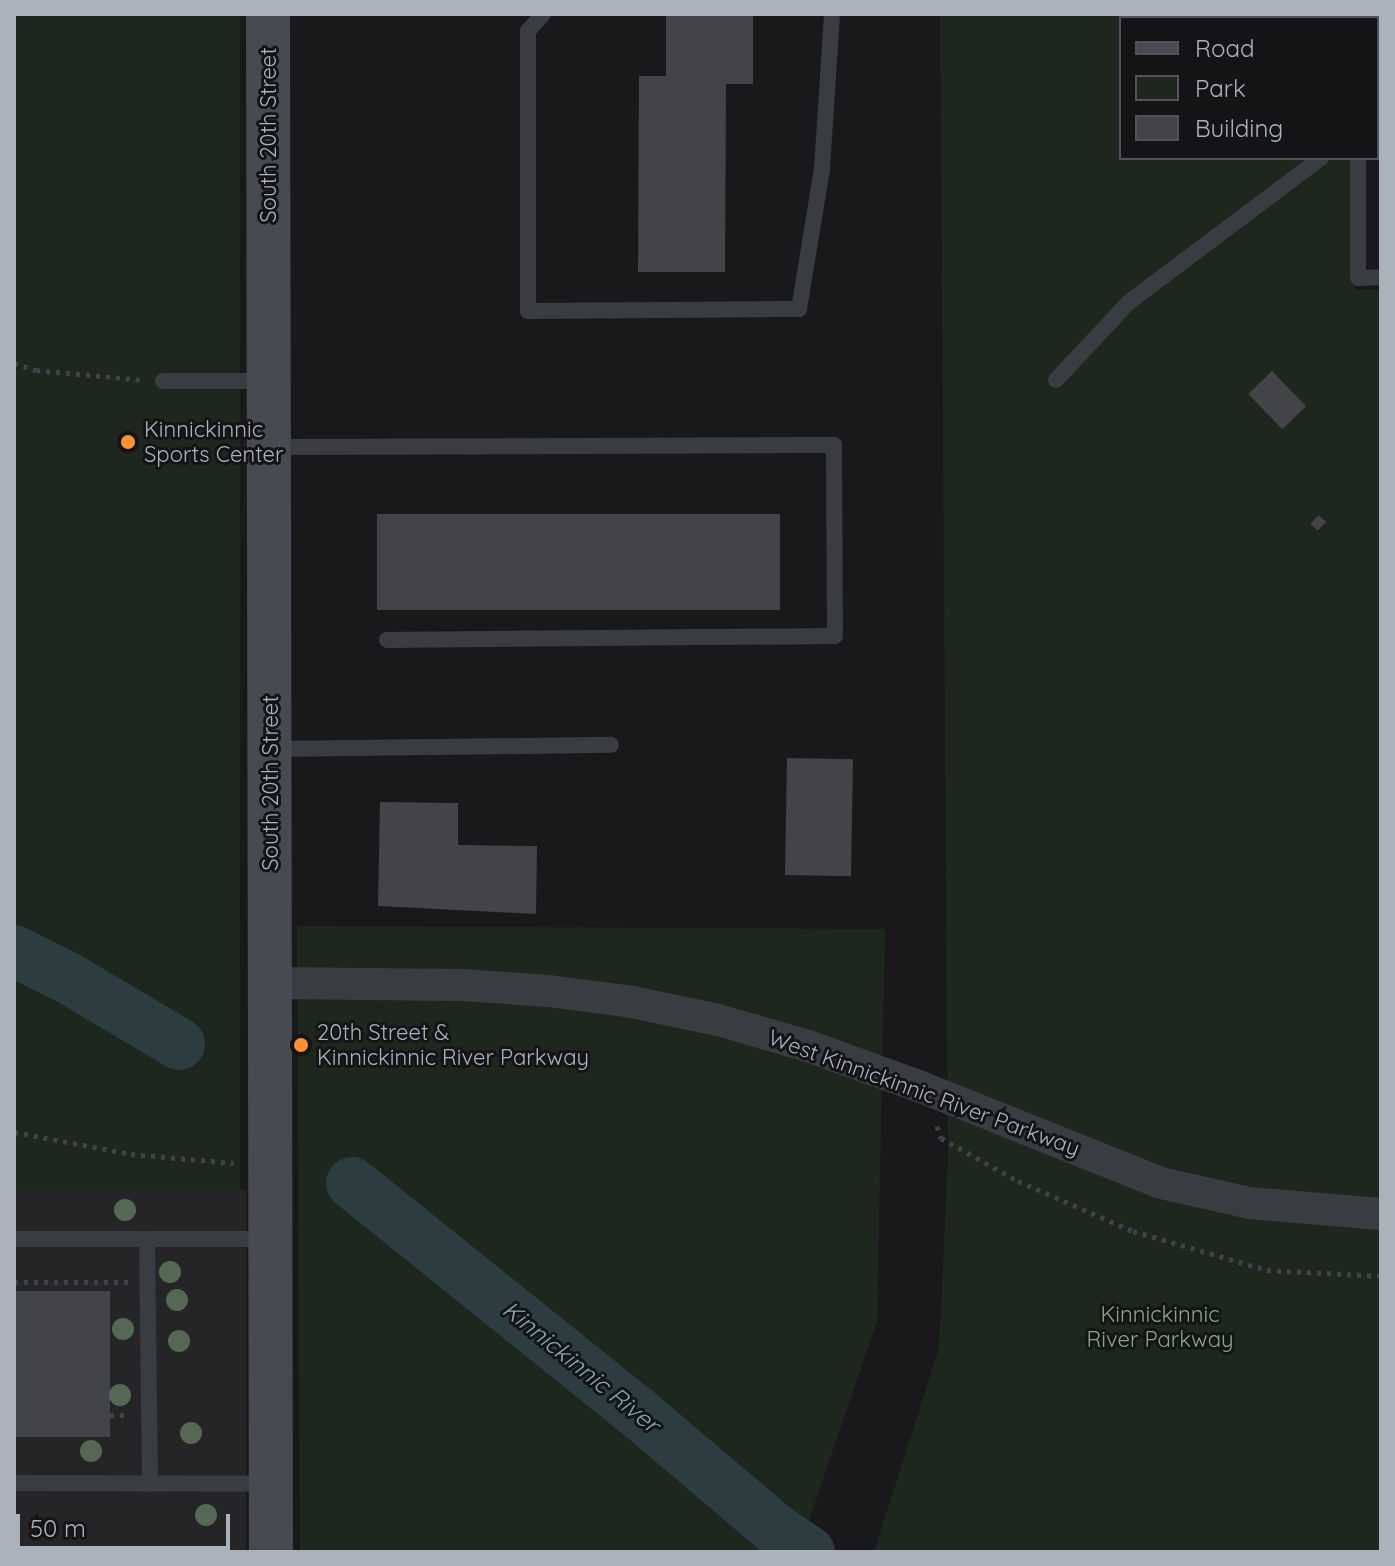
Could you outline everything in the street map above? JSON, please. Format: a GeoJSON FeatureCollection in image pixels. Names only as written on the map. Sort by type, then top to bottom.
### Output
{"type":"FeatureCollection","features":[{"type":"Feature","properties":{"kind":"street","name":"South 20th Street"},"geometry":{"type":"LineString","coordinates":[[268,14],[271,1552]]}},
{"type":"Feature","properties":{"kind":"street","name":"West Kinnickinnic River Parkway"},"geometry":{"type":"LineString","coordinates":[[271,983],[463,985],[632,1002],[718,1020],[808,1046],[936,1093],[1161,1183],[1250,1203],[1381,1214]]}},
{"type":"Feature","properties":{"kind":"lane"},"geometry":{"type":"LineString","coordinates":[[543,14],[528,31],[528,311],[799,309],[822,169],[832,14]]}},
{"type":"Feature","properties":{"kind":"lane"},"geometry":{"type":"LineString","coordinates":[[1056,380],[1129,302],[1318,160]]}},
{"type":"Feature","properties":{"kind":"lane"},"geometry":{"type":"LineString","coordinates":[[1358,160],[1358,278],[1381,277]]}},
{"type":"Feature","properties":{"kind":"lane"},"geometry":{"type":"LineString","coordinates":[[163,381],[270,381]]}},
{"type":"Feature","properties":{"kind":"lane"},"geometry":{"type":"LineString","coordinates":[[270,447],[834,445],[835,636],[387,640]]}},
{"type":"Feature","properties":{"kind":"lane"},"geometry":{"type":"LineString","coordinates":[[271,749],[611,745]]}},
{"type":"Feature","properties":{"kind":"lane"},"geometry":{"type":"LineString","coordinates":[[14,1239],[268,1239]]}},
{"type":"Feature","properties":{"kind":"lane"},"geometry":{"type":"LineString","coordinates":[[147,1239],[150,1484]]}},
{"type":"Feature","properties":{"kind":"lane"},"geometry":{"type":"LineString","coordinates":[[14,1483],[271,1484]]}},
{"type":"Feature","properties":{"kind":"path"},"geometry":{"type":"LineString","coordinates":[[14,363],[36,370],[163,381]]}},
{"type":"Feature","properties":{"kind":"path"},"geometry":{"type":"LineString","coordinates":[[936,1093],[936,1124],[941,1138],[1018,1181],[1133,1231],[1267,1270],[1381,1276]]}},
{"type":"Feature","properties":{"kind":"path"},"geometry":{"type":"LineString","coordinates":[[14,1132],[131,1154],[234,1163]]}},
{"type":"Feature","properties":{"kind":"path"},"geometry":{"type":"LineString","coordinates":[[14,1282],[133,1282],[133,1296]]}},
{"type":"Feature","properties":{"kind":"path"},"geometry":{"type":"LineString","coordinates":[[110,1415],[134,1415]]}},
{"type":"Feature","properties":{"kind":"shaded area"},"geometry":{"type":"Polygon","coordinates":[[[14,1190],[246,1190],[246,1552],[14,1552],[14,1190]]]}},
{"type":"Feature","properties":{"kind":"green space","name":"Kinnickinnic Sports Center"},"geometry":{"type":"Polygon","coordinates":[[[14,14],[240,14],[240,1191],[14,1191],[14,14]]]}},
{"type":"Feature","properties":{"kind":"green space","name":"Kinnickinnic River Parkway"},"geometry":{"type":"Polygon","coordinates":[[[940,14],[1350,14],[1119,16],[1119,160],[1353,160],[1355,290],[1381,290],[1381,1552],[874,1552],[939,1348],[948,1160],[940,14]]]}},
{"type":"Feature","properties":{"kind":"green space"},"geometry":{"type":"Polygon","coordinates":[[[297,926],[885,929],[877,1322],[798,1552],[300,1552],[297,926]]]}},
{"type":"Feature","properties":{"kind":"building"},"geometry":{"type":"Polygon","coordinates":[[[666,14],[753,14],[753,84],[726,84],[725,272],[638,272],[639,76],[666,76],[666,14]]]}},
{"type":"Feature","properties":{"kind":"building"},"geometry":{"type":"Polygon","coordinates":[[[1272,371],[1306,406],[1282,429],[1248,394],[1272,371]]]}},
{"type":"Feature","properties":{"kind":"building"},"geometry":{"type":"Polygon","coordinates":[[[377,514],[780,514],[780,610],[377,610],[377,514]]]}},
{"type":"Feature","properties":{"kind":"building"},"geometry":{"type":"Polygon","coordinates":[[[1319,515],[1326,522],[1318,531],[1311,523],[1319,515]]]}},
{"type":"Feature","properties":{"kind":"building"},"geometry":{"type":"Polygon","coordinates":[[[787,758],[853,759],[851,876],[785,875],[787,758]]]}},
{"type":"Feature","properties":{"kind":"building"},"geometry":{"type":"Polygon","coordinates":[[[380,802],[458,803],[458,845],[537,846],[536,914],[378,906],[380,802]]]}},
{"type":"Feature","properties":{"kind":"building"},"geometry":{"type":"Polygon","coordinates":[[[14,1291],[110,1291],[110,1437],[14,1437],[14,1291]]]}},
{"type":"Feature","properties":{"kind":"waterway","name":"Kinnickinnic River"},"geometry":{"type":"LineString","coordinates":[[14,951],[70,979],[179,1044]]}},
{"type":"Feature","properties":{"kind":"waterway","name":"Kinnickinnic River"},"geometry":{"type":"LineString","coordinates":[[352,1183],[636,1411],[775,1529],[809,1552]]}},
{"type":"Feature","properties":{"kind":"place","name":"Kinnickinnic Sports Center"},"geometry":{"type":"Point","coordinates":[128,442]}},
{"type":"Feature","properties":{"kind":"place","name":"20th Street & Kinnickinnic River Parkway"},"geometry":{"type":"Point","coordinates":[301,1045]}}]}
